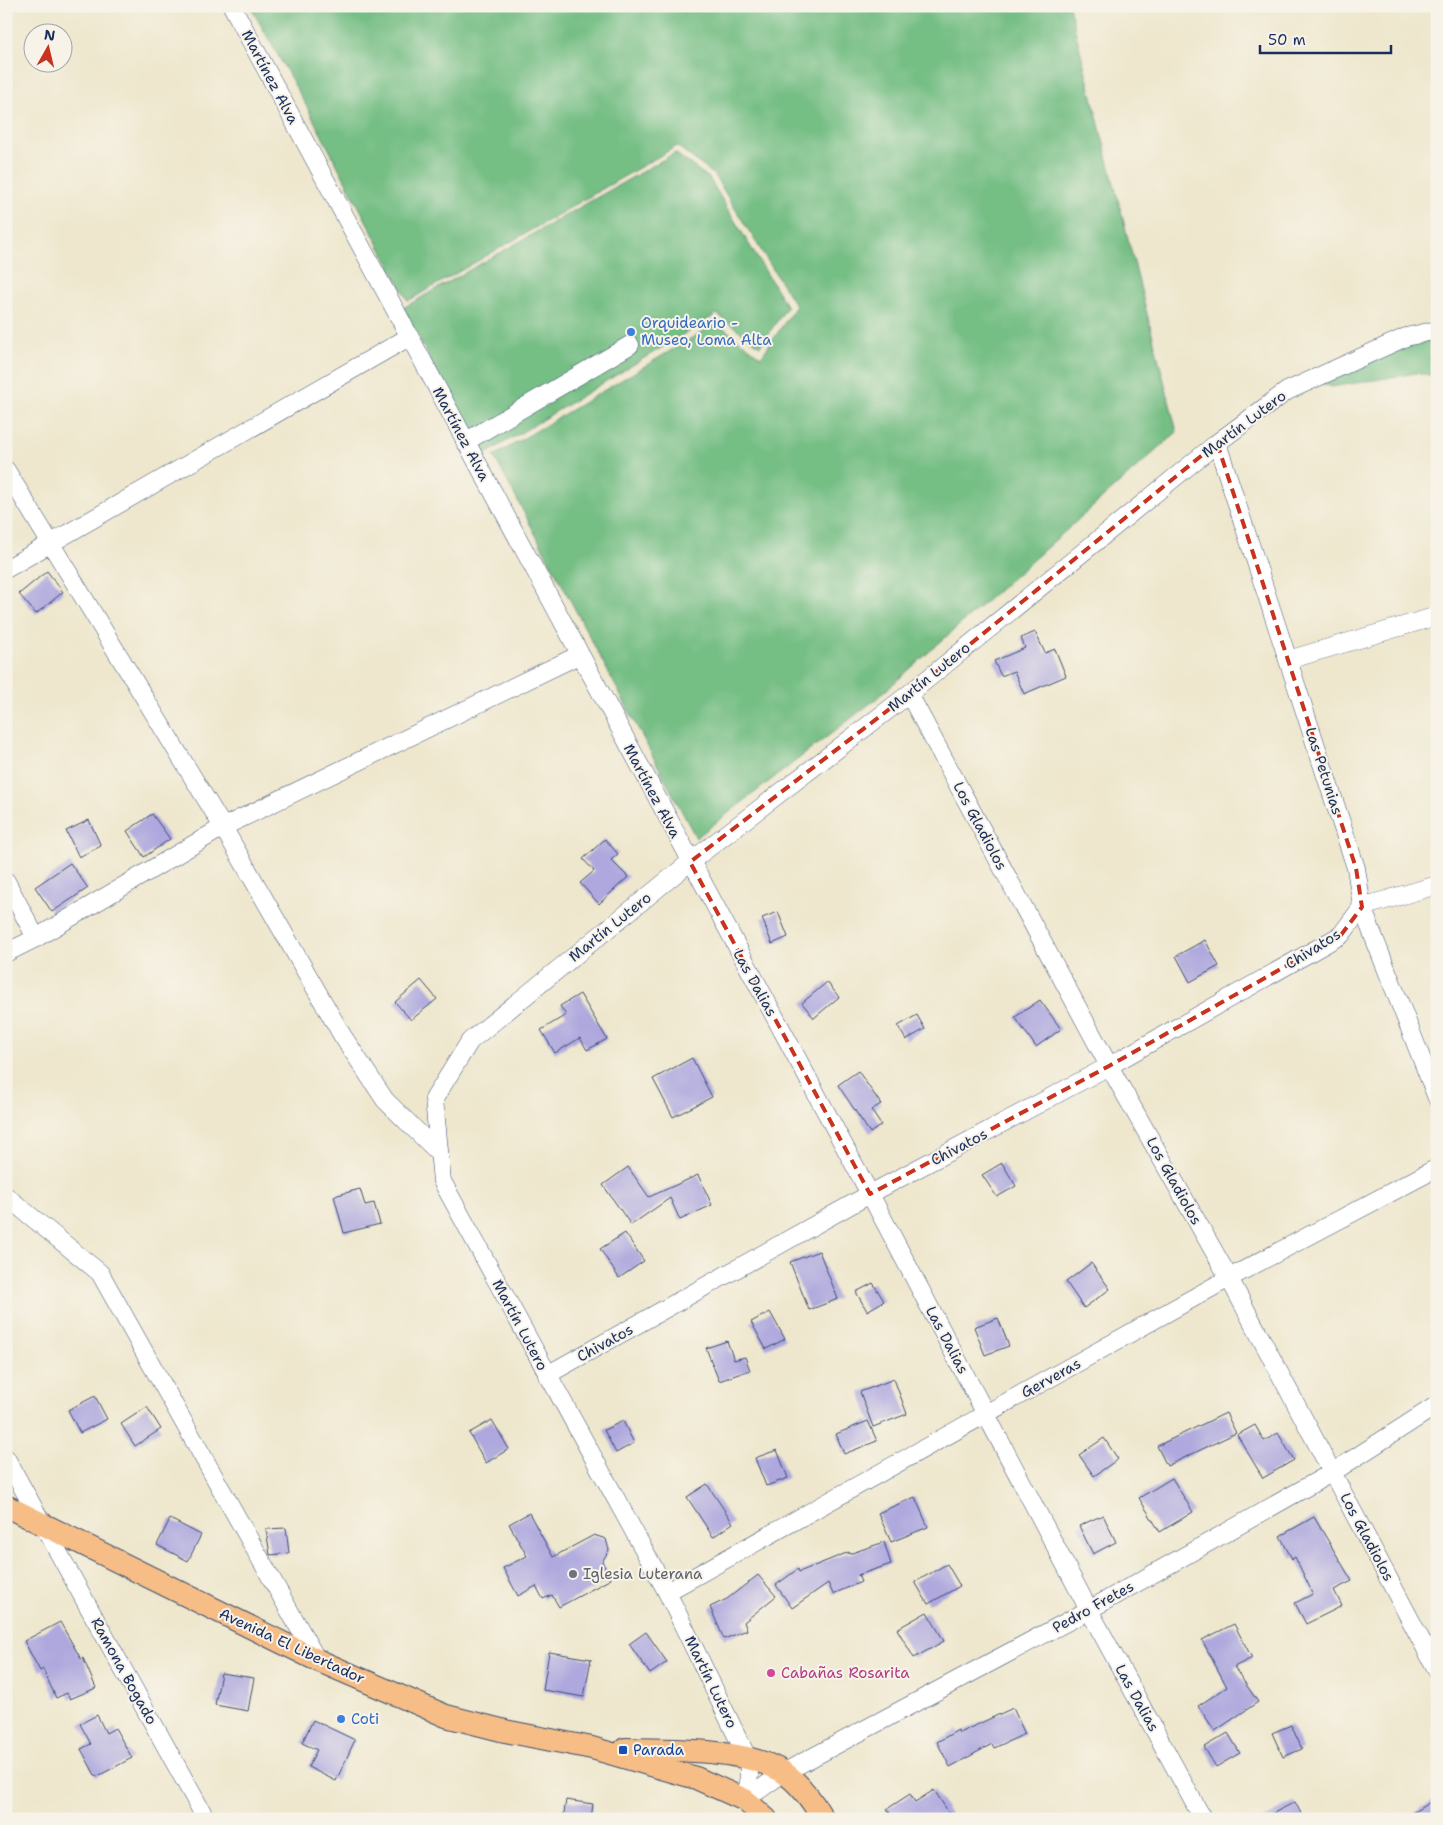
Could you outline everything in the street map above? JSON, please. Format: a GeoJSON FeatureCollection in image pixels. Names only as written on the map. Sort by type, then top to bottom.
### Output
{"type":"FeatureCollection","features":[{"type":"Feature","properties":{"kind":"main road","name":"Avenida El Libertador"},"geometry":{"type":"LineString","coordinates":[[6,1506],[317,1660],[446,1716],[506,1731],[592,1748],[696,1778],[745,1800],[766,1819]]}},
{"type":"Feature","properties":{"kind":"main road","name":"Avenida El Libertador"},"geometry":{"type":"LineString","coordinates":[[592,1748],[703,1752],[748,1759],[783,1772],[811,1800],[823,1819]]}},
{"type":"Feature","properties":{"kind":"street","name":"Martínez Alva"},"geometry":{"type":"LineString","coordinates":[[232,6],[690,862]]}},
{"type":"Feature","properties":{"kind":"street","name":"Martín Lutero"},"geometry":{"type":"LineString","coordinates":[[745,1800],[749,1776],[748,1759],[667,1592],[442,1182],[434,1099],[470,1040],[690,862],[909,694],[1217,443],[1287,391],[1406,336],[1437,330]]}},
{"type":"Feature","properties":{"kind":"street"},"geometry":{"type":"LineString","coordinates":[[6,569],[409,337]]}},
{"type":"Feature","properties":{"kind":"street"},"geometry":{"type":"LineString","coordinates":[[465,442],[630,345]]}},
{"type":"Feature","properties":{"kind":"street","name":"Las Petunias"},"geometry":{"type":"LineString","coordinates":[[1217,443],[1356,868],[1362,908],[1437,1098]]}},
{"type":"Feature","properties":{"kind":"street"},"geometry":{"type":"LineString","coordinates":[[6,470],[223,827],[352,1051],[385,1100],[440,1153]]}},
{"type":"Feature","properties":{"kind":"street"},"geometry":{"type":"LineString","coordinates":[[1288,660],[1437,616]]}},
{"type":"Feature","properties":{"kind":"street"},"geometry":{"type":"LineString","coordinates":[[6,953],[36,938],[223,827],[579,655]]}},
{"type":"Feature","properties":{"kind":"street","name":"Los Gladiolos"},"geometry":{"type":"LineString","coordinates":[[909,694],[1109,1066],[1229,1278],[1437,1670]]}},
{"type":"Feature","properties":{"kind":"street","name":"Las Dalias"},"geometry":{"type":"LineString","coordinates":[[690,862],[870,1194],[1089,1610],[1203,1819]]}},
{"type":"Feature","properties":{"kind":"street"},"geometry":{"type":"LineString","coordinates":[[6,881],[36,938]]}},
{"type":"Feature","properties":{"kind":"street"},"geometry":{"type":"LineString","coordinates":[[1362,908],[1437,885]]}},
{"type":"Feature","properties":{"kind":"street","name":"Chivatos"},"geometry":{"type":"LineString","coordinates":[[547,1375],[870,1194],[1109,1066],[1341,935],[1362,908]]}},
{"type":"Feature","properties":{"kind":"street","name":"Gerveras"},"geometry":{"type":"LineString","coordinates":[[667,1592],[987,1415],[1229,1278],[1437,1168]]}},
{"type":"Feature","properties":{"kind":"street"},"geometry":{"type":"LineString","coordinates":[[6,1196],[100,1273],[317,1660]]}},
{"type":"Feature","properties":{"kind":"street","name":"Pedro Fretes"},"geometry":{"type":"LineString","coordinates":[[745,1800],[783,1772],[1089,1610],[1333,1472],[1437,1405]]}},
{"type":"Feature","properties":{"kind":"street","name":"Ramona Bogado"},"geometry":{"type":"LineString","coordinates":[[6,1458],[206,1819]]}},
{"type":"Feature","properties":{"kind":"highlighted area"},"geometry":{"type":"Polygon","coordinates":[[[1217,443],[1356,868],[1362,907],[1341,935],[1109,1066],[870,1194],[690,862],[909,694],[1217,443]]]}},
{"type":"Feature","properties":{"kind":"green space"},"geometry":{"type":"Polygon","coordinates":[[[250,6],[1069,6],[1177,432],[876,699],[696,838],[494,456],[717,323],[761,357],[796,306],[714,175],[677,146],[408,301],[307,107],[250,6]]]}},
{"type":"Feature","properties":{"kind":"green space"},"geometry":{"type":"Polygon","coordinates":[[[675,153],[709,178],[787,307],[760,346],[717,314],[484,455],[468,432],[403,308],[675,153]]]}},
{"type":"Feature","properties":{"kind":"green space"},"geometry":{"type":"Polygon","coordinates":[[[1437,337],[1437,376],[1416,373],[1332,387],[1309,378],[1437,337]]]}},
{"type":"Feature","properties":{"kind":"building"},"geometry":{"type":"Polygon","coordinates":[[[47,571],[63,592],[36,614],[19,594],[47,571]]]}},
{"type":"Feature","properties":{"kind":"building"},"geometry":{"type":"Polygon","coordinates":[[[1035,632],[1045,653],[1055,649],[1066,676],[1024,694],[1014,671],[1001,676],[994,661],[1025,648],[1021,638],[1035,632]]]}},
{"type":"Feature","properties":{"kind":"building"},"geometry":{"type":"Polygon","coordinates":[[[152,814],[170,839],[144,857],[127,831],[152,814]]]}},
{"type":"Feature","properties":{"kind":"building"},"geometry":{"type":"Polygon","coordinates":[[[89,820],[101,846],[79,857],[66,831],[89,820]]]}},
{"type":"Feature","properties":{"kind":"building"},"geometry":{"type":"Polygon","coordinates":[[[605,839],[618,854],[611,860],[628,877],[599,904],[580,883],[594,871],[583,859],[605,839]]]}},
{"type":"Feature","properties":{"kind":"building"},"geometry":{"type":"Polygon","coordinates":[[[70,863],[88,888],[52,912],[35,887],[70,863]]]}},
{"type":"Feature","properties":{"kind":"building"},"geometry":{"type":"Polygon","coordinates":[[[778,912],[788,937],[772,944],[762,918],[778,912]]]}},
{"type":"Feature","properties":{"kind":"building"},"geometry":{"type":"Polygon","coordinates":[[[1205,940],[1219,966],[1190,982],[1176,956],[1205,940]]]}},
{"type":"Feature","properties":{"kind":"building"},"geometry":{"type":"Polygon","coordinates":[[[421,980],[437,999],[411,1020],[395,1002],[421,980]]]}},
{"type":"Feature","properties":{"kind":"building"},"geometry":{"type":"Polygon","coordinates":[[[827,982],[839,997],[814,1018],[802,1003],[827,982]]]}},
{"type":"Feature","properties":{"kind":"building"},"geometry":{"type":"Polygon","coordinates":[[[580,994],[607,1039],[587,1050],[580,1038],[555,1053],[541,1030],[566,1015],[560,1006],[580,994]]]}},
{"type":"Feature","properties":{"kind":"building"},"geometry":{"type":"Polygon","coordinates":[[[1040,1000],[1061,1029],[1036,1047],[1015,1017],[1040,1000]]]}},
{"type":"Feature","properties":{"kind":"building"},"geometry":{"type":"Polygon","coordinates":[[[917,1015],[925,1029],[906,1040],[898,1026],[917,1015]]]}},
{"type":"Feature","properties":{"kind":"building"},"geometry":{"type":"Polygon","coordinates":[[[692,1058],[712,1097],[673,1117],[653,1079],[692,1058]]]}},
{"type":"Feature","properties":{"kind":"building"},"geometry":{"type":"Polygon","coordinates":[[[858,1071],[881,1104],[871,1110],[881,1125],[870,1133],[838,1085],[858,1071]]]}},
{"type":"Feature","properties":{"kind":"building"},"geometry":{"type":"Polygon","coordinates":[[[1002,1163],[1016,1186],[997,1197],[982,1175],[1002,1163]]]}},
{"type":"Feature","properties":{"kind":"building"},"geometry":{"type":"Polygon","coordinates":[[[628,1167],[649,1197],[698,1175],[712,1205],[680,1220],[670,1198],[631,1225],[603,1185],[628,1167]]]}},
{"type":"Feature","properties":{"kind":"building"},"geometry":{"type":"Polygon","coordinates":[[[360,1189],[365,1205],[374,1203],[380,1224],[344,1233],[334,1196],[360,1189]]]}},
{"type":"Feature","properties":{"kind":"building"},"geometry":{"type":"Polygon","coordinates":[[[625,1233],[644,1261],[619,1278],[600,1249],[625,1233]]]}},
{"type":"Feature","properties":{"kind":"building"},"geometry":{"type":"Polygon","coordinates":[[[819,1251],[838,1299],[809,1310],[790,1262],[819,1251]]]}},
{"type":"Feature","properties":{"kind":"building"},"geometry":{"type":"Polygon","coordinates":[[[1091,1263],[1110,1289],[1084,1308],[1066,1282],[1091,1263]]]}},
{"type":"Feature","properties":{"kind":"building"},"geometry":{"type":"Polygon","coordinates":[[[873,1283],[884,1301],[867,1311],[856,1292],[873,1283]]]}},
{"type":"Feature","properties":{"kind":"building"},"geometry":{"type":"Polygon","coordinates":[[[770,1312],[785,1339],[766,1349],[751,1322],[770,1312]]]}},
{"type":"Feature","properties":{"kind":"building"},"geometry":{"type":"Polygon","coordinates":[[[998,1318],[1009,1346],[985,1355],[974,1327],[998,1318]]]}},
{"type":"Feature","properties":{"kind":"building"},"geometry":{"type":"Polygon","coordinates":[[[727,1341],[734,1360],[745,1357],[750,1370],[719,1381],[706,1348],[727,1341]]]}},
{"type":"Feature","properties":{"kind":"building"},"geometry":{"type":"Polygon","coordinates":[[[894,1379],[907,1414],[873,1427],[860,1392],[894,1379]]]}},
{"type":"Feature","properties":{"kind":"building"},"geometry":{"type":"Polygon","coordinates":[[[95,1396],[107,1419],[80,1433],[68,1410],[95,1396]]]}},
{"type":"Feature","properties":{"kind":"building"},"geometry":{"type":"Polygon","coordinates":[[[147,1407],[161,1429],[135,1446],[121,1424],[147,1407]]]}},
{"type":"Feature","properties":{"kind":"building"},"geometry":{"type":"Polygon","coordinates":[[[1226,1413],[1236,1433],[1167,1466],[1157,1446],[1226,1413]]]}},
{"type":"Feature","properties":{"kind":"building"},"geometry":{"type":"Polygon","coordinates":[[[492,1420],[509,1449],[486,1463],[469,1433],[492,1420]]]}},
{"type":"Feature","properties":{"kind":"building"},"geometry":{"type":"Polygon","coordinates":[[[623,1421],[634,1443],[616,1453],[604,1430],[623,1421]]]}},
{"type":"Feature","properties":{"kind":"building"},"geometry":{"type":"Polygon","coordinates":[[[868,1421],[877,1441],[844,1454],[836,1434],[868,1421]]]}},
{"type":"Feature","properties":{"kind":"building"},"geometry":{"type":"Polygon","coordinates":[[[1255,1425],[1264,1441],[1278,1433],[1294,1460],[1263,1478],[1237,1435],[1255,1425]]]}},
{"type":"Feature","properties":{"kind":"building"},"geometry":{"type":"Polygon","coordinates":[[[1104,1438],[1118,1459],[1094,1476],[1079,1455],[1104,1438]]]}},
{"type":"Feature","properties":{"kind":"building"},"geometry":{"type":"Polygon","coordinates":[[[777,1450],[788,1478],[766,1486],[755,1458],[777,1450]]]}},
{"type":"Feature","properties":{"kind":"building"},"geometry":{"type":"Polygon","coordinates":[[[1172,1478],[1193,1512],[1160,1532],[1139,1498],[1172,1478]]]}},
{"type":"Feature","properties":{"kind":"building"},"geometry":{"type":"Polygon","coordinates":[[[707,1484],[733,1523],[713,1537],[687,1497],[707,1484]]]}},
{"type":"Feature","properties":{"kind":"building"},"geometry":{"type":"Polygon","coordinates":[[[915,1497],[928,1527],[891,1542],[878,1513],[915,1497]]]}},
{"type":"Feature","properties":{"kind":"building"},"geometry":{"type":"Polygon","coordinates":[[[529,1513],[553,1557],[594,1535],[606,1539],[609,1550],[602,1562],[611,1579],[559,1607],[552,1595],[543,1599],[536,1586],[518,1596],[503,1568],[527,1556],[509,1524],[529,1513]]]}},
{"type":"Feature","properties":{"kind":"building"},"geometry":{"type":"Polygon","coordinates":[[[1103,1515],[1116,1542],[1093,1554],[1079,1526],[1103,1515]]]}},
{"type":"Feature","properties":{"kind":"building"},"geometry":{"type":"Polygon","coordinates":[[[1314,1517],[1352,1581],[1334,1590],[1342,1606],[1306,1624],[1295,1603],[1313,1594],[1295,1557],[1292,1559],[1280,1536],[1314,1517]]]}},
{"type":"Feature","properties":{"kind":"building"},"geometry":{"type":"Polygon","coordinates":[[[170,1519],[201,1535],[188,1561],[157,1545],[170,1519]]]}},
{"type":"Feature","properties":{"kind":"building"},"geometry":{"type":"Polygon","coordinates":[[[286,1528],[289,1553],[270,1555],[266,1529],[286,1528]]]}},
{"type":"Feature","properties":{"kind":"building"},"geometry":{"type":"Polygon","coordinates":[[[884,1542],[891,1564],[858,1575],[861,1582],[833,1594],[828,1583],[792,1608],[776,1585],[798,1569],[799,1572],[849,1552],[849,1554],[884,1542]]]}},
{"type":"Feature","properties":{"kind":"building"},"geometry":{"type":"Polygon","coordinates":[[[947,1564],[960,1586],[928,1604],[915,1582],[947,1564]]]}},
{"type":"Feature","properties":{"kind":"building"},"geometry":{"type":"Polygon","coordinates":[[[758,1575],[776,1596],[744,1622],[747,1630],[724,1639],[710,1607],[727,1599],[758,1575]]]}},
{"type":"Feature","properties":{"kind":"building"},"geometry":{"type":"Polygon","coordinates":[[[927,1612],[944,1641],[914,1658],[897,1629],[927,1612]]]}},
{"type":"Feature","properties":{"kind":"building"},"geometry":{"type":"Polygon","coordinates":[[[60,1622],[81,1659],[83,1658],[96,1688],[70,1699],[67,1693],[56,1698],[43,1669],[40,1671],[24,1641],[60,1622]]]}},
{"type":"Feature","properties":{"kind":"building"},"geometry":{"type":"Polygon","coordinates":[[[1234,1624],[1252,1658],[1234,1667],[1258,1702],[1215,1731],[1198,1706],[1227,1687],[1202,1640],[1234,1624]]]}},
{"type":"Feature","properties":{"kind":"building"},"geometry":{"type":"Polygon","coordinates":[[[646,1632],[667,1662],[650,1674],[629,1644],[646,1632]]]}},
{"type":"Feature","properties":{"kind":"building"},"geometry":{"type":"Polygon","coordinates":[[[549,1652],[591,1659],[584,1697],[543,1690],[549,1652]]]}},
{"type":"Feature","properties":{"kind":"building"},"geometry":{"type":"Polygon","coordinates":[[[221,1673],[254,1678],[248,1711],[215,1705],[221,1673]]]}},
{"type":"Feature","properties":{"kind":"building"},"geometry":{"type":"Polygon","coordinates":[[[1013,1708],[1025,1734],[994,1748],[992,1744],[950,1767],[937,1742],[958,1730],[959,1733],[1013,1708]]]}},
{"type":"Feature","properties":{"kind":"building"},"geometry":{"type":"Polygon","coordinates":[[[97,1715],[106,1733],[115,1728],[132,1758],[96,1777],[81,1749],[91,1744],[80,1724],[97,1715]]]}},
{"type":"Feature","properties":{"kind":"building"},"geometry":{"type":"Polygon","coordinates":[[[313,1720],[355,1740],[336,1781],[308,1767],[317,1750],[302,1743],[313,1720]]]}},
{"type":"Feature","properties":{"kind":"building"},"geometry":{"type":"Polygon","coordinates":[[[1291,1725],[1302,1749],[1283,1757],[1272,1733],[1291,1725]]]}},
{"type":"Feature","properties":{"kind":"building"},"geometry":{"type":"Polygon","coordinates":[[[1228,1733],[1240,1753],[1216,1767],[1204,1747],[1228,1733]]]}},
{"type":"Feature","properties":{"kind":"building"},"geometry":{"type":"Polygon","coordinates":[[[934,1790],[953,1819],[894,1819],[887,1809],[910,1794],[915,1802],[934,1790]]]}},
{"type":"Feature","properties":{"kind":"building"},"geometry":{"type":"Polygon","coordinates":[[[1437,1798],[1437,1819],[1402,1819],[1437,1798]]]}},
{"type":"Feature","properties":{"kind":"building"},"geometry":{"type":"Polygon","coordinates":[[[566,1800],[593,1804],[591,1819],[563,1819],[566,1800]]]}},
{"type":"Feature","properties":{"kind":"building"},"geometry":{"type":"Polygon","coordinates":[[[1295,1802],[1304,1819],[1262,1819],[1295,1802]]]}},
{"type":"Feature","properties":{"kind":"place","name":"Orquideario - Museo, Loma Alta"},"geometry":{"type":"Point","coordinates":[631,332]}},
{"type":"Feature","properties":{"kind":"place","name":"Iglesia Luterana"},"geometry":{"type":"Point","coordinates":[573,1574]}},
{"type":"Feature","properties":{"kind":"place","name":"Cabañas Rosarita"},"geometry":{"type":"Point","coordinates":[771,1673]}},
{"type":"Feature","properties":{"kind":"place","name":"Coti"},"geometry":{"type":"Point","coordinates":[341,1719]}},
{"type":"Feature","properties":{"kind":"place","name":"Parada"},"geometry":{"type":"Point","coordinates":[623,1750]}}]}
